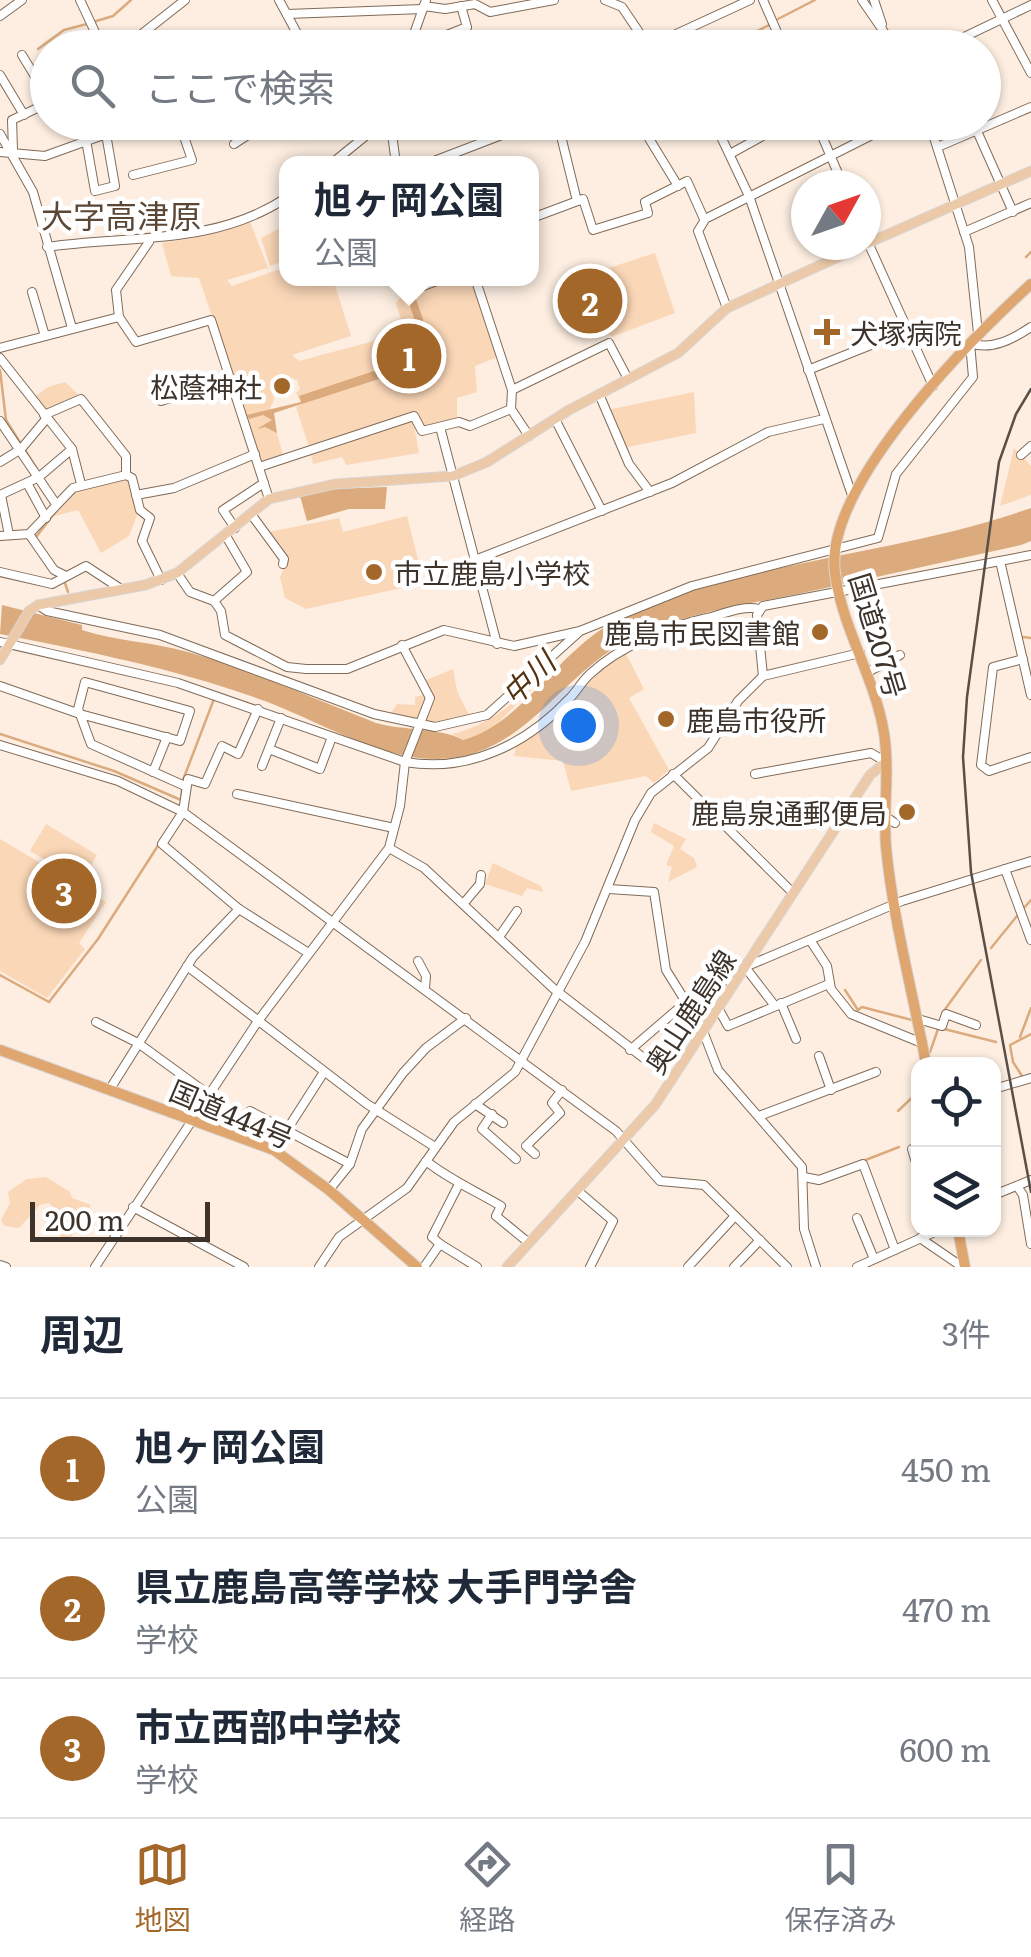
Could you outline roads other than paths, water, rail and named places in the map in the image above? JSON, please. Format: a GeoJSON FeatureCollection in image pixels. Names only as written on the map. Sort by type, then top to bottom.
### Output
{"type":"FeatureCollection","features":[{"type":"Feature","properties":{"kind":"highway","name":"国道207号"},"geometry":{"type":"LineString","coordinates":[[925,1057],[889,870],[891,820],[882,720],[838,589],[834,551],[853,498],[887,442],[978,332],[1031,284]]}},
{"type":"Feature","properties":{"kind":"highway","name":"国道444号"},"geometry":{"type":"LineString","coordinates":[[0,1050],[274,1150],[420,1267]]}},
{"type":"Feature","properties":{"kind":"highway"},"geometry":{"type":"LineString","coordinates":[[959,1237],[964,1265]]}},
{"type":"Feature","properties":{"kind":"main road"},"geometry":{"type":"LineString","coordinates":[[881,236],[1031,171]]}},
{"type":"Feature","properties":{"kind":"main road"},"geometry":{"type":"LineString","coordinates":[[0,660],[5,643],[33,608],[121,590],[178,573],[269,499],[335,484],[453,476],[503,455],[555,418],[678,352],[727,308],[829,260]]}},
{"type":"Feature","properties":{"kind":"main road","name":"奥山鹿島線"},"geometry":{"type":"LineString","coordinates":[[507,1267],[626,1139],[672,1079],[870,775],[886,762]]}},
{"type":"Feature","properties":{"kind":"street"},"geometry":{"type":"LineString","coordinates":[[0,16],[22,0]]}},
{"type":"Feature","properties":{"kind":"street"},"geometry":{"type":"LineString","coordinates":[[80,0],[93,30]]}},
{"type":"Feature","properties":{"kind":"street"},"geometry":{"type":"LineString","coordinates":[[146,30],[184,0]]}},
{"type":"Feature","properties":{"kind":"street"},"geometry":{"type":"LineString","coordinates":[[279,0],[295,30]]}},
{"type":"Feature","properties":{"kind":"street"},"geometry":{"type":"LineString","coordinates":[[287,14],[475,4],[490,12],[554,0]]}},
{"type":"Feature","properties":{"kind":"street"},"geometry":{"type":"LineString","coordinates":[[605,0],[629,14],[639,30]]}},
{"type":"Feature","properties":{"kind":"street"},"geometry":{"type":"LineString","coordinates":[[685,30],[750,0]]}},
{"type":"Feature","properties":{"kind":"street"},"geometry":{"type":"LineString","coordinates":[[763,0],[776,30]]}},
{"type":"Feature","properties":{"kind":"street"},"geometry":{"type":"LineString","coordinates":[[862,0],[883,30]]}},
{"type":"Feature","properties":{"kind":"street"},"geometry":{"type":"LineString","coordinates":[[874,0],[883,30]]}},
{"type":"Feature","properties":{"kind":"street"},"geometry":{"type":"LineString","coordinates":[[992,0],[1031,73]]}},
{"type":"Feature","properties":{"kind":"street"},"geometry":{"type":"LineString","coordinates":[[417,30],[425,5]]}},
{"type":"Feature","properties":{"kind":"street"},"geometry":{"type":"LineString","coordinates":[[979,30],[1031,5]]}},
{"type":"Feature","properties":{"kind":"street"},"geometry":{"type":"LineString","coordinates":[[459,30],[467,27],[462,6]]}},
{"type":"Feature","properties":{"kind":"street"},"geometry":{"type":"LineString","coordinates":[[22,54],[30,68]]}},
{"type":"Feature","properties":{"kind":"street"},"geometry":{"type":"LineString","coordinates":[[0,75],[24,115]]}},
{"type":"Feature","properties":{"kind":"street"},"geometry":{"type":"LineString","coordinates":[[1001,117],[1031,107]]}},
{"type":"Feature","properties":{"kind":"street"},"geometry":{"type":"LineString","coordinates":[[13,150],[12,120],[30,111]]}},
{"type":"Feature","properties":{"kind":"street"},"geometry":{"type":"LineString","coordinates":[[0,134],[13,150],[33,192],[72,328]]}},
{"type":"Feature","properties":{"kind":"street"},"geometry":{"type":"LineString","coordinates":[[0,152],[13,150],[45,156],[86,140],[95,192],[115,186],[107,140]]}},
{"type":"Feature","properties":{"kind":"street"},"geometry":{"type":"LineString","coordinates":[[133,174],[192,160],[185,140]]}},
{"type":"Feature","properties":{"kind":"street"},"geometry":{"type":"LineString","coordinates":[[234,144],[240,140]]}},
{"type":"Feature","properties":{"kind":"street"},"geometry":{"type":"LineString","coordinates":[[451,156],[490,140]]}},
{"type":"Feature","properties":{"kind":"street"},"geometry":{"type":"LineString","coordinates":[[562,140],[578,201]]}},
{"type":"Feature","properties":{"kind":"street"},"geometry":{"type":"LineString","coordinates":[[650,140],[678,186]]}},
{"type":"Feature","properties":{"kind":"street"},"geometry":{"type":"LineString","coordinates":[[723,140],[749,196],[853,498]]}},
{"type":"Feature","properties":{"kind":"street"},"geometry":{"type":"LineString","coordinates":[[730,154],[755,140]]}},
{"type":"Feature","properties":{"kind":"street"},"geometry":{"type":"LineString","coordinates":[[824,140],[838,170]]}},
{"type":"Feature","properties":{"kind":"street"},"geometry":{"type":"LineString","coordinates":[[727,308],[698,231],[708,217],[861,140]]}},
{"type":"Feature","properties":{"kind":"street"},"geometry":{"type":"LineString","coordinates":[[937,140],[964,232],[978,332]]}},
{"type":"Feature","properties":{"kind":"street"},"geometry":{"type":"LineString","coordinates":[[940,146],[950,140]]}},
{"type":"Feature","properties":{"kind":"street"},"geometry":{"type":"LineString","coordinates":[[980,140],[1013,212]]}},
{"type":"Feature","properties":{"kind":"street"},"geometry":{"type":"LineString","coordinates":[[539,215],[583,199],[594,230],[648,213],[644,202],[690,183],[708,217]]}},
{"type":"Feature","properties":{"kind":"street"},"geometry":{"type":"LineString","coordinates":[[47,248],[106,238],[149,242],[222,227],[279,201]]}},
{"type":"Feature","properties":{"kind":"street"},"geometry":{"type":"LineString","coordinates":[[964,232],[1031,203]]}},
{"type":"Feature","properties":{"kind":"street"},"geometry":{"type":"LineString","coordinates":[[149,242],[116,290],[118,317],[136,342],[211,320],[269,499]]}},
{"type":"Feature","properties":{"kind":"street"},"geometry":{"type":"LineString","coordinates":[[874,260],[933,386]]}},
{"type":"Feature","properties":{"kind":"street"},"geometry":{"type":"LineString","coordinates":[[418,288],[423,286]]}},
{"type":"Feature","properties":{"kind":"street"},"geometry":{"type":"LineString","coordinates":[[479,286],[512,390],[511,409],[529,436]]}},
{"type":"Feature","properties":{"kind":"street"},"geometry":{"type":"LineString","coordinates":[[32,292],[45,336]]}},
{"type":"Feature","properties":{"kind":"street"},"geometry":{"type":"LineString","coordinates":[[0,348],[118,317]]}},
{"type":"Feature","properties":{"kind":"street"},"geometry":{"type":"LineString","coordinates":[[178,573],[190,592],[214,601],[221,611],[224,635],[286,667],[347,670],[444,630],[514,646],[580,631],[661,596],[853,547],[882,534],[896,474],[973,377],[970,342],[981,347],[994,344],[1031,327]]}},
{"type":"Feature","properties":{"kind":"street"},"geometry":{"type":"LineString","coordinates":[[808,370],[906,331]]}},
{"type":"Feature","properties":{"kind":"street"},"geometry":{"type":"LineString","coordinates":[[512,390],[609,342],[628,380]]}},
{"type":"Feature","properties":{"kind":"street"},"geometry":{"type":"LineString","coordinates":[[0,358],[72,450],[81,484]]}},
{"type":"Feature","properties":{"kind":"street"},"geometry":{"type":"LineString","coordinates":[[161,401],[230,378]]}},
{"type":"Feature","properties":{"kind":"street"},"geometry":{"type":"LineString","coordinates":[[600,394],[628,464],[650,492]]}},
{"type":"Feature","properties":{"kind":"street"},"geometry":{"type":"LineString","coordinates":[[0,462],[21,449],[45,416],[80,399],[126,456],[126,475]]}},
{"type":"Feature","properties":{"kind":"street"},"geometry":{"type":"LineString","coordinates":[[260,467],[414,416],[422,431],[459,422],[470,426],[511,409]]}},
{"type":"Feature","properties":{"kind":"street"},"geometry":{"type":"LineString","coordinates":[[555,418],[602,510]]}},
{"type":"Feature","properties":{"kind":"street"},"geometry":{"type":"LineString","coordinates":[[474,560],[650,492],[755,437],[824,419]]}},
{"type":"Feature","properties":{"kind":"street"},"geometry":{"type":"LineString","coordinates":[[0,422],[56,504]]}},
{"type":"Feature","properties":{"kind":"street"},"geometry":{"type":"LineString","coordinates":[[440,426],[497,644]]}},
{"type":"Feature","properties":{"kind":"street"},"geometry":{"type":"LineString","coordinates":[[1022,454],[1031,446]]}},
{"type":"Feature","properties":{"kind":"street"},"geometry":{"type":"LineString","coordinates":[[72,450],[38,477],[0,495],[5,536],[29,534],[81,484],[126,475],[132,478],[140,510],[150,518],[142,541],[161,580]]}},
{"type":"Feature","properties":{"kind":"street"},"geometry":{"type":"LineString","coordinates":[[136,494],[174,488],[255,454]]}},
{"type":"Feature","properties":{"kind":"street"},"geometry":{"type":"LineString","coordinates":[[235,528],[223,510],[264,482]]}},
{"type":"Feature","properties":{"kind":"street"},"geometry":{"type":"LineString","coordinates":[[27,483],[46,518]]}},
{"type":"Feature","properties":{"kind":"street"},"geometry":{"type":"LineString","coordinates":[[251,514],[284,558],[283,564]]}},
{"type":"Feature","properties":{"kind":"street"},"geometry":{"type":"LineString","coordinates":[[29,534],[54,570],[66,576]]}},
{"type":"Feature","properties":{"kind":"street"},"geometry":{"type":"LineString","coordinates":[[214,601],[247,572],[226,536]]}},
{"type":"Feature","properties":{"kind":"street"},"geometry":{"type":"LineString","coordinates":[[5,643],[134,671],[405,762],[456,763],[514,744],[570,698],[589,675],[624,650],[694,621],[838,589],[1031,555]]}},
{"type":"Feature","properties":{"kind":"street"},"geometry":{"type":"LineString","coordinates":[[1000,561],[1031,695]]}},
{"type":"Feature","properties":{"kind":"street"},"geometry":{"type":"LineString","coordinates":[[0,572],[52,584],[86,566],[121,590]]}},
{"type":"Feature","properties":{"kind":"street"},"geometry":{"type":"LineString","coordinates":[[33,608],[160,635],[374,714],[416,725],[451,726],[487,715],[580,631]]}},
{"type":"Feature","properties":{"kind":"street"},"geometry":{"type":"LineString","coordinates":[[759,609],[762,676]]}},
{"type":"Feature","properties":{"kind":"street"},"geometry":{"type":"LineString","coordinates":[[95,1267],[258,1021],[388,848],[405,762],[430,694],[402,645]]}},
{"type":"Feature","properties":{"kind":"street"},"geometry":{"type":"LineString","coordinates":[[319,1267],[339,1237],[398,1198],[454,1122],[523,1061],[609,889],[644,802],[708,748],[738,701],[762,676],[860,654]]}},
{"type":"Feature","properties":{"kind":"street"},"geometry":{"type":"LineString","coordinates":[[866,673],[900,655]]}},
{"type":"Feature","properties":{"kind":"street"},"geometry":{"type":"LineString","coordinates":[[1023,659],[993,667],[981,766],[989,772],[1031,756]]}},
{"type":"Feature","properties":{"kind":"street"},"geometry":{"type":"LineString","coordinates":[[0,686],[80,714],[180,741],[190,711],[85,682],[80,714],[91,744],[185,786]]}},
{"type":"Feature","properties":{"kind":"street"},"geometry":{"type":"LineString","coordinates":[[258,710],[238,754],[222,746],[205,784],[188,779],[183,812],[162,844],[239,909],[307,952]]}},
{"type":"Feature","properties":{"kind":"street"},"geometry":{"type":"LineString","coordinates":[[262,766],[281,718]]}},
{"type":"Feature","properties":{"kind":"street"},"geometry":{"type":"LineString","coordinates":[[153,772],[166,737]]}},
{"type":"Feature","properties":{"kind":"street"},"geometry":{"type":"LineString","coordinates":[[268,750],[320,769],[332,737]]}},
{"type":"Feature","properties":{"kind":"street"},"geometry":{"type":"LineString","coordinates":[[0,745],[118,781],[183,812],[626,1139],[660,1181],[704,1184],[781,1265]]}},
{"type":"Feature","properties":{"kind":"street"},"geometry":{"type":"LineString","coordinates":[[755,774],[871,753],[886,762]]}},
{"type":"Feature","properties":{"kind":"street"},"geometry":{"type":"LineString","coordinates":[[673,774],[792,892]]}},
{"type":"Feature","properties":{"kind":"street"},"geometry":{"type":"LineString","coordinates":[[237,794],[394,828]]}},
{"type":"Feature","properties":{"kind":"street"},"geometry":{"type":"LineString","coordinates":[[388,848],[424,868],[559,992],[672,1079]]}},
{"type":"Feature","properties":{"kind":"street"},"geometry":{"type":"LineString","coordinates":[[796,1039],[778,1004],[745,967],[896,904],[1031,861]]}},
{"type":"Feature","properties":{"kind":"street"},"geometry":{"type":"LineString","coordinates":[[1006,869],[1031,940]]}},
{"type":"Feature","properties":{"kind":"street"},"geometry":{"type":"LineString","coordinates":[[464,903],[480,884],[481,874]]}},
{"type":"Feature","properties":{"kind":"street"},"geometry":{"type":"LineString","coordinates":[[609,889],[654,892],[663,957],[701,1026],[700,1034],[722,1076],[800,1162],[804,1177],[804,1229],[816,1267]]}},
{"type":"Feature","properties":{"kind":"street"},"geometry":{"type":"LineString","coordinates":[[110,1089],[187,966],[239,909]]}},
{"type":"Feature","properties":{"kind":"street"},"geometry":{"type":"LineString","coordinates":[[499,937],[517,910]]}},
{"type":"Feature","properties":{"kind":"street"},"geometry":{"type":"LineString","coordinates":[[810,940],[827,966],[829,984],[858,1020],[922,1044]]}},
{"type":"Feature","properties":{"kind":"street"},"geometry":{"type":"LineString","coordinates":[[418,962],[426,976],[425,988]]}},
{"type":"Feature","properties":{"kind":"street"},"geometry":{"type":"LineString","coordinates":[[187,966],[324,1072],[435,1147]]}},
{"type":"Feature","properties":{"kind":"street"},"geometry":{"type":"LineString","coordinates":[[630,1050],[686,1002],[725,980],[735,982]]}},
{"type":"Feature","properties":{"kind":"street"},"geometry":{"type":"LineString","coordinates":[[718,1008],[728,1026],[829,984]]}},
{"type":"Feature","properties":{"kind":"street"},"geometry":{"type":"LineString","coordinates":[[918,1019],[942,1026],[946,1014],[976,1025]]}},
{"type":"Feature","properties":{"kind":"street"},"geometry":{"type":"LineString","coordinates":[[328,1190],[350,1164],[362,1129],[376,1107],[426,1048],[466,1018]]}},
{"type":"Feature","properties":{"kind":"street"},"geometry":{"type":"LineString","coordinates":[[96,1022],[138,1044],[208,1094]]}},
{"type":"Feature","properties":{"kind":"street"},"geometry":{"type":"LineString","coordinates":[[819,1056],[831,1090]]}},
{"type":"Feature","properties":{"kind":"street"},"geometry":{"type":"LineString","coordinates":[[274,1150],[324,1072]]}},
{"type":"Feature","properties":{"kind":"street"},"geometry":{"type":"LineString","coordinates":[[759,1116],[876,1072]]}},
{"type":"Feature","properties":{"kind":"street"},"geometry":{"type":"LineString","coordinates":[[1001,1087],[1031,1078]]}},
{"type":"Feature","properties":{"kind":"street"},"geometry":{"type":"LineString","coordinates":[[536,1154],[526,1146],[560,1113],[552,1103],[562,1090]]}},
{"type":"Feature","properties":{"kind":"street"},"geometry":{"type":"LineString","coordinates":[[475,1104],[503,1124]]}},
{"type":"Feature","properties":{"kind":"street"},"geometry":{"type":"LineString","coordinates":[[250,1111],[350,1164]]}},
{"type":"Feature","properties":{"kind":"street"},"geometry":{"type":"LineString","coordinates":[[492,1114],[482,1129],[516,1159]]}},
{"type":"Feature","properties":{"kind":"street"},"geometry":{"type":"LineString","coordinates":[[426,1161],[458,1186],[470,1188],[500,1206],[496,1216],[529,1243]]}},
{"type":"Feature","properties":{"kind":"street"},"geometry":{"type":"LineString","coordinates":[[804,1177],[819,1180],[863,1164],[895,1250]]}},
{"type":"Feature","properties":{"kind":"street"},"geometry":{"type":"LineString","coordinates":[[1001,1192],[1031,1180]]}},
{"type":"Feature","properties":{"kind":"street"},"geometry":{"type":"LineString","coordinates":[[458,1186],[432,1237],[477,1267]]}},
{"type":"Feature","properties":{"kind":"street"},"geometry":{"type":"LineString","coordinates":[[1017,1186],[1023,1196],[1031,1244]]}},
{"type":"Feature","properties":{"kind":"street"},"geometry":{"type":"LineString","coordinates":[[578,1192],[613,1221],[590,1267]]}},
{"type":"Feature","properties":{"kind":"street"},"geometry":{"type":"LineString","coordinates":[[133,1207],[244,1267]]}},
{"type":"Feature","properties":{"kind":"street"},"geometry":{"type":"LineString","coordinates":[[688,1267],[736,1216]]}},
{"type":"Feature","properties":{"kind":"street"},"geometry":{"type":"LineString","coordinates":[[858,1218],[874,1259]]}},
{"type":"Feature","properties":{"kind":"street"},"geometry":{"type":"LineString","coordinates":[[857,1267],[920,1238],[964,1265]]}},
{"type":"Feature","properties":{"kind":"street"},"geometry":{"type":"LineString","coordinates":[[734,1267],[760,1240]]}},
{"type":"Feature","properties":{"kind":"street"},"geometry":{"type":"LineString","coordinates":[[420,1267],[440,1244]]}},
{"type":"Feature","properties":{"kind":"waterway"},"geometry":{"type":"LineString","coordinates":[[93,22],[113,16],[131,0]]}},
{"type":"Feature","properties":{"kind":"waterway"},"geometry":{"type":"LineString","coordinates":[[778,19],[815,0]]}},
{"type":"Feature","properties":{"kind":"waterway"},"geometry":{"type":"LineString","coordinates":[[64,30],[87,24]]}},
{"type":"Feature","properties":{"kind":"waterway"},"geometry":{"type":"LineString","coordinates":[[759,30],[769,25]]}},
{"type":"Feature","properties":{"kind":"waterway"},"geometry":{"type":"LineString","coordinates":[[1026,257],[1031,252]]}},
{"type":"Feature","properties":{"kind":"waterway"},"geometry":{"type":"LineString","coordinates":[[0,370],[6,420],[21,444]]}},
{"type":"Feature","properties":{"kind":"waterway"},"geometry":{"type":"LineString","coordinates":[[25,450],[37,469]]}},
{"type":"Feature","properties":{"kind":"waterway"},"geometry":{"type":"LineString","coordinates":[[36,537],[60,506]]}},
{"type":"Feature","properties":{"kind":"waterway"},"geometry":{"type":"LineString","coordinates":[[65,583],[68,592]]}},
{"type":"Feature","properties":{"kind":"waterway"},"geometry":{"type":"LineString","coordinates":[[1023,637],[1031,638]]}},
{"type":"Feature","properties":{"kind":"waterway"},"geometry":{"type":"LineString","coordinates":[[183,780],[214,699]]}},
{"type":"Feature","properties":{"kind":"waterway"},"geometry":{"type":"LineString","coordinates":[[0,734],[114,771],[181,800],[182,789]]}},
{"type":"Feature","properties":{"kind":"waterway"},"geometry":{"type":"LineString","coordinates":[[0,975],[49,1002],[98,939],[159,844]]}},
{"type":"Feature","properties":{"kind":"waterway"},"geometry":{"type":"LineString","coordinates":[[1023,909],[1031,900]]}},
{"type":"Feature","properties":{"kind":"waterway"},"geometry":{"type":"LineString","coordinates":[[991,948],[1017,916]]}},
{"type":"Feature","properties":{"kind":"waterway"},"geometry":{"type":"LineString","coordinates":[[943,1012],[981,960]]}},
{"type":"Feature","properties":{"kind":"waterway"},"geometry":{"type":"LineString","coordinates":[[845,990],[858,1010],[862,1007],[912,1020]]}},
{"type":"Feature","properties":{"kind":"waterway"},"geometry":{"type":"LineString","coordinates":[[1020,1037],[1031,1008]]}},
{"type":"Feature","properties":{"kind":"waterway"},"geometry":{"type":"LineString","coordinates":[[930,1052],[938,1029]]}},
{"type":"Feature","properties":{"kind":"waterway"},"geometry":{"type":"LineString","coordinates":[[944,1029],[996,1042]]}},
{"type":"Feature","properties":{"kind":"waterway"},"geometry":{"type":"LineString","coordinates":[[1022,1076],[1013,1062],[1010,1045],[1031,1034]]}},
{"type":"Feature","properties":{"kind":"waterway"},"geometry":{"type":"LineString","coordinates":[[898,1111],[911,1099]]}},
{"type":"Feature","properties":{"kind":"waterway"},"geometry":{"type":"LineString","coordinates":[[863,1161],[899,1147]]}},
{"type":"Feature","properties":{"kind":"railway"},"geometry":{"type":"LineString","coordinates":[[1031,389],[1016,414],[999,462],[967,697],[963,757],[971,872],[1031,1192]]}},
{"type":"Feature","properties":{"kind":"place","name":"県立鹿島高等学校 大手門学舎"},"geometry":{"type":"Point","coordinates":[590,301]}},
{"type":"Feature","properties":{"kind":"place","name":"犬塚病院"},"geometry":{"type":"Point","coordinates":[827,332]}},
{"type":"Feature","properties":{"kind":"place","name":"旭ヶ岡公園"},"geometry":{"type":"Point","coordinates":[409,356]}},
{"type":"Feature","properties":{"kind":"place","name":"松蔭神社"},"geometry":{"type":"Point","coordinates":[282,386]}},
{"type":"Feature","properties":{"kind":"place","name":"市立鹿島小学校"},"geometry":{"type":"Point","coordinates":[374,572]}},
{"type":"Feature","properties":{"kind":"place","name":"鹿島市民図書館"},"geometry":{"type":"Point","coordinates":[820,632]}},
{"type":"Feature","properties":{"kind":"place","name":"鹿島市役所"},"geometry":{"type":"Point","coordinates":[666,719]}},
{"type":"Feature","properties":{"kind":"place","name":"鹿島泉通郵便局"},"geometry":{"type":"Point","coordinates":[907,812]}},
{"type":"Feature","properties":{"kind":"place","name":"市立西部中学校"},"geometry":{"type":"Point","coordinates":[64,891]}},
{"type":"Feature","properties":{"kind":"district","name":"大字高津原"},"geometry":{"type":"Point","coordinates":[121,214]}},
{"type":"Feature","properties":{"kind":"water label","name":"中川"},"geometry":{"type":"Point","coordinates":[527,677]}}]}
